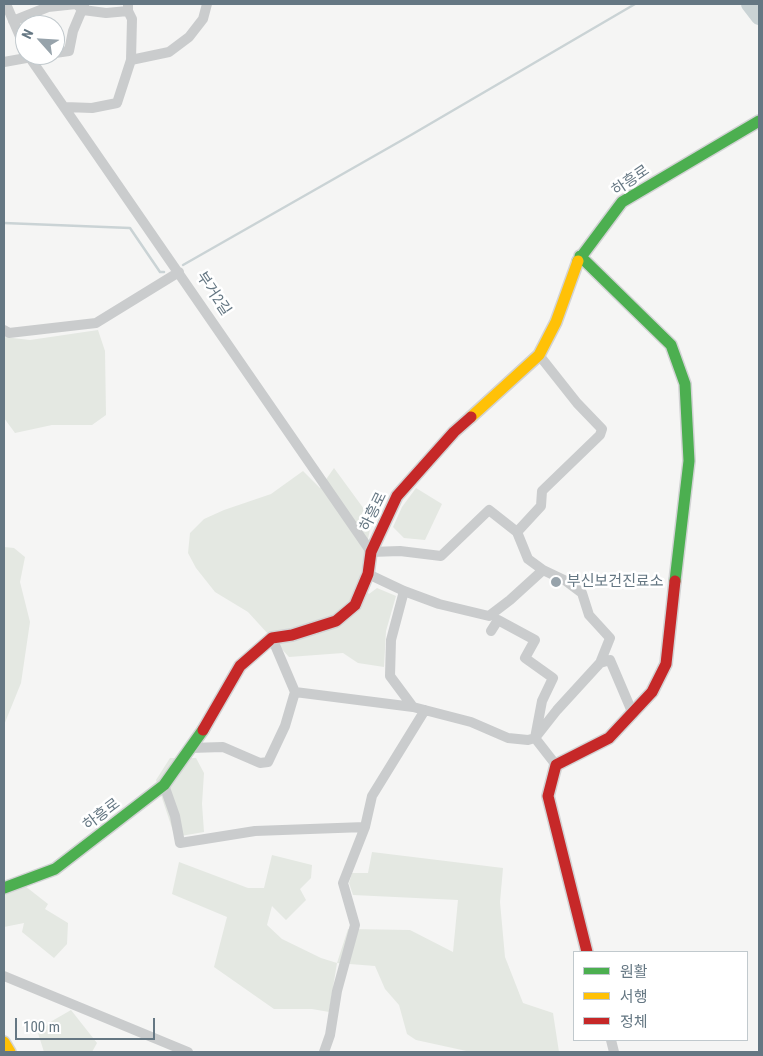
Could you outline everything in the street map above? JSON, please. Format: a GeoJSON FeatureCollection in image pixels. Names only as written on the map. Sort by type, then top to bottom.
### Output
{"type":"FeatureCollection","features":[{"type":"Feature","properties":{"kind":"street","name":"부거2길"},"geometry":{"type":"LineString","coordinates":[[6,4],[15,26]]}},
{"type":"Feature","properties":{"kind":"street"},"geometry":{"type":"LineString","coordinates":[[13,21],[48,7],[76,4],[106,13],[128,8],[132,19],[130,60],[117,103],[92,108],[65,106]]}},
{"type":"Feature","properties":{"kind":"street"},"geometry":{"type":"LineString","coordinates":[[130,60],[169,52],[189,38],[203,19],[207,4]]}},
{"type":"Feature","properties":{"kind":"street"},"geometry":{"type":"LineString","coordinates":[[65,51],[69,50],[73,31],[84,7]]}},
{"type":"Feature","properties":{"kind":"street","name":"부거2길"},"geometry":{"type":"LineString","coordinates":[[36,65],[180,272],[371,552]]}},
{"type":"Feature","properties":{"kind":"street","name":"하흥로"},"geometry":{"type":"LineString","coordinates":[[4,888],[55,869],[164,785],[204,731],[240,666],[272,638],[292,635],[336,621],[355,605],[368,574],[371,552],[397,496],[454,432],[539,355],[556,322],[580,256],[622,202],[759,121]]}},
{"type":"Feature","properties":{"kind":"street"},"geometry":{"type":"LineString","coordinates":[[580,256],[671,345],[685,384],[689,461],[666,664],[652,692],[609,738],[556,765],[548,796],[587,951]]}},
{"type":"Feature","properties":{"kind":"street"},"geometry":{"type":"LineString","coordinates":[[4,330],[9,333],[96,323],[180,272]]}},
{"type":"Feature","properties":{"kind":"street"},"geometry":{"type":"LineString","coordinates":[[517,532],[541,506],[542,492],[600,435],[602,429],[577,403],[539,355]]}},
{"type":"Feature","properties":{"kind":"street"},"geometry":{"type":"LineString","coordinates":[[295,692],[413,707],[470,722],[508,738],[528,740],[535,738],[600,663],[610,638],[589,615],[582,593],[566,581],[543,570],[528,559],[517,532],[489,510],[441,556],[400,551],[371,552]]}},
{"type":"Feature","properties":{"kind":"street"},"geometry":{"type":"LineString","coordinates":[[368,574],[438,604],[489,616],[543,570]]}},
{"type":"Feature","properties":{"kind":"street"},"geometry":{"type":"LineString","coordinates":[[404,591],[391,640],[390,676],[413,707]]}},
{"type":"Feature","properties":{"kind":"street"},"geometry":{"type":"LineString","coordinates":[[491,631],[498,620],[535,640],[525,658],[552,678],[542,701],[535,738],[556,765]]}},
{"type":"Feature","properties":{"kind":"street"},"geometry":{"type":"LineString","coordinates":[[190,748],[223,747],[260,763],[268,762],[284,726],[295,692],[272,638]]}},
{"type":"Feature","properties":{"kind":"street"},"geometry":{"type":"LineString","coordinates":[[600,663],[610,660],[633,714]]}},
{"type":"Feature","properties":{"kind":"street"},"geometry":{"type":"LineString","coordinates":[[324,1052],[330,1035],[337,992],[355,925],[343,883],[365,827],[372,796],[426,710]]}},
{"type":"Feature","properties":{"kind":"street"},"geometry":{"type":"LineString","coordinates":[[164,785],[175,816],[180,843],[255,831],[365,827]]}},
{"type":"Feature","properties":{"kind":"street"},"geometry":{"type":"LineString","coordinates":[[4,976],[188,1052]]}},
{"type":"Feature","properties":{"kind":"street"},"geometry":{"type":"LineString","coordinates":[[4,1042],[10,1052]]}},
{"type":"Feature","properties":{"kind":"shaded area"},"geometry":{"type":"Polygon","coordinates":[[[98,330],[105,351],[106,415],[92,425],[52,425],[15,433],[4,418],[4,337],[30,340],[98,330]]]}},
{"type":"Feature","properties":{"kind":"shaded area"},"geometry":{"type":"Polygon","coordinates":[[[334,468],[372,520],[359,582],[369,594],[377,588],[396,596],[386,631],[384,667],[358,663],[343,653],[289,657],[248,612],[215,592],[196,568],[188,553],[190,533],[204,519],[271,494],[303,471],[320,488],[334,468]]]}},
{"type":"Feature","properties":{"kind":"shaded area"},"geometry":{"type":"Polygon","coordinates":[[[416,488],[442,504],[425,540],[404,538],[393,527],[402,507],[416,488]]]}},
{"type":"Feature","properties":{"kind":"shaded area"},"geometry":{"type":"Polygon","coordinates":[[[4,547],[14,548],[25,557],[20,582],[30,622],[21,683],[4,725],[4,547]]]}},
{"type":"Feature","properties":{"kind":"shaded area"},"geometry":{"type":"Polygon","coordinates":[[[170,758],[196,758],[204,773],[202,804],[204,832],[175,837],[156,780],[170,758]]]}},
{"type":"Feature","properties":{"kind":"shaded area"},"geometry":{"type":"Polygon","coordinates":[[[372,852],[503,868],[500,902],[505,957],[523,1003],[553,1013],[559,1052],[471,1052],[416,1040],[407,1034],[399,1005],[385,989],[375,966],[337,963],[348,929],[410,930],[453,952],[458,900],[353,895],[349,883],[352,873],[368,873],[372,852]]]}},
{"type":"Feature","properties":{"kind":"shaded area"},"geometry":{"type":"Polygon","coordinates":[[[272,855],[312,865],[311,878],[300,889],[306,900],[286,920],[272,906],[267,925],[282,939],[321,958],[337,963],[329,1012],[312,1009],[274,1009],[214,967],[227,917],[172,894],[179,862],[248,888],[264,888],[272,855]]]}},
{"type":"Feature","properties":{"kind":"shaded area"},"geometry":{"type":"Polygon","coordinates":[[[25,886],[48,904],[45,909],[68,923],[67,944],[54,958],[22,932],[24,923],[4,927],[4,895],[25,886]]]}},
{"type":"Feature","properties":{"kind":"shaded area"},"geometry":{"type":"Polygon","coordinates":[[[71,1010],[97,1043],[92,1052],[44,1052],[38,1033],[52,1021],[71,1010]]]}},
{"type":"Feature","properties":{"kind":"waterway"},"geometry":{"type":"LineString","coordinates":[[183,265],[635,4]]}},
{"type":"Feature","properties":{"kind":"waterway"},"geometry":{"type":"LineString","coordinates":[[749,4],[759,17]]}},
{"type":"Feature","properties":{"kind":"waterway"},"geometry":{"type":"LineString","coordinates":[[4,223],[130,228],[160,272],[164,272]]}},
{"type":"Feature","properties":{"kind":"traffic: fast"},"geometry":{"type":"LineString","coordinates":[[578,261],[622,202],[759,121]]}},
{"type":"Feature","properties":{"kind":"traffic: fast"},"geometry":{"type":"LineString","coordinates":[[580,256],[671,345],[685,384],[689,461],[675,581]]}},
{"type":"Feature","properties":{"kind":"traffic: fast"},"geometry":{"type":"LineString","coordinates":[[4,888],[55,869],[164,785],[203,730]]}},
{"type":"Feature","properties":{"kind":"traffic: slow"},"geometry":{"type":"LineString","coordinates":[[471,417],[539,355],[556,322],[578,261]]}},
{"type":"Feature","properties":{"kind":"traffic: slow"},"geometry":{"type":"LineString","coordinates":[[4,1042],[10,1052]]}},
{"type":"Feature","properties":{"kind":"traffic: jam"},"geometry":{"type":"LineString","coordinates":[[203,730],[240,666],[272,638],[292,635],[336,621],[355,605],[368,574],[371,552],[397,496],[454,432],[471,417]]}},
{"type":"Feature","properties":{"kind":"traffic: jam"},"geometry":{"type":"LineString","coordinates":[[587,951],[548,796],[556,765],[609,738],[652,692],[666,664],[675,581]]}},
{"type":"Feature","properties":{"kind":"place","name":"부신보건진료소"},"geometry":{"type":"Point","coordinates":[556,582]}}]}
